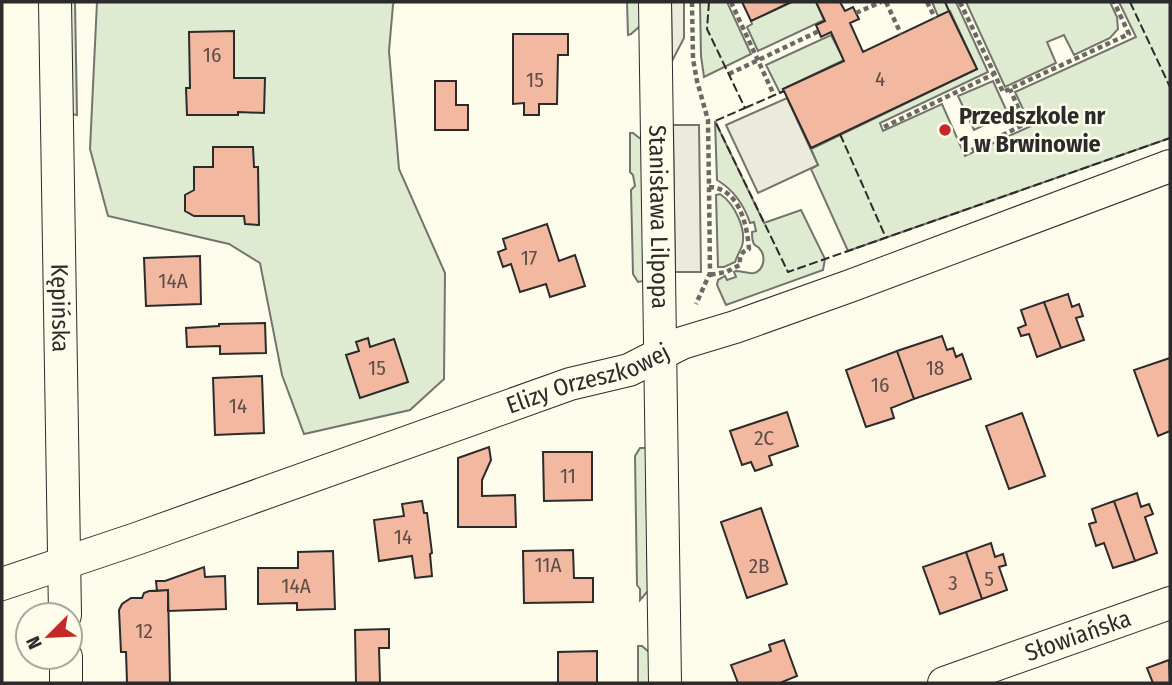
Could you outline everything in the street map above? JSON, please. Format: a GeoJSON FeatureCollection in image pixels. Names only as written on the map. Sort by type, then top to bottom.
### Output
{"type":"FeatureCollection","features":[{"type":"Feature","properties":{"kind":"street","name":"Kępińska"},"geometry":{"type":"LineString","coordinates":[[55,2],[65,601]]}},
{"type":"Feature","properties":{"kind":"street","name":"Stanisława Lilpopa"},"geometry":{"type":"LineString","coordinates":[[655,2],[665,683]]}},
{"type":"Feature","properties":{"kind":"street","name":"Elizy Orzeszkowej"},"geometry":{"type":"LineString","coordinates":[[2,584],[570,384],[629,370],[682,343],[850,286],[1170,166]]}},
{"type":"Feature","properties":{"kind":"street","name":"Słowiańska"},"geometry":{"type":"LineString","coordinates":[[944,683],[1170,603]]}},
{"type":"Feature","properties":{"kind":"path"},"geometry":{"type":"LineString","coordinates":[[692,2],[692,59],[708,120],[709,187],[709,275],[694,310]]}},
{"type":"Feature","properties":{"kind":"path"},"geometry":{"type":"LineString","coordinates":[[731,2],[774,96]]}},
{"type":"Feature","properties":{"kind":"path"},"geometry":{"type":"LineString","coordinates":[[856,13],[884,2],[901,34]]}},
{"type":"Feature","properties":{"kind":"path"},"geometry":{"type":"LineString","coordinates":[[927,2],[935,18]]}},
{"type":"Feature","properties":{"kind":"path"},"geometry":{"type":"LineString","coordinates":[[960,2],[1003,92],[1129,34],[1114,2]]}},
{"type":"Feature","properties":{"kind":"path"},"geometry":{"type":"LineString","coordinates":[[729,74],[819,31]]}},
{"type":"Feature","properties":{"kind":"path"},"geometry":{"type":"LineString","coordinates":[[884,127],[994,74]]}},
{"type":"Feature","properties":{"kind":"path"},"geometry":{"type":"LineString","coordinates":[[964,154],[1025,124],[1010,89]]}},
{"type":"Feature","properties":{"kind":"path"},"geometry":{"type":"LineString","coordinates":[[709,187],[724,190],[734,200],[745,224],[749,249],[742,253],[740,265],[726,272],[709,275]]}},
{"type":"Feature","properties":{"kind":"green space"},"geometry":{"type":"Polygon","coordinates":[[[69,2],[75,2],[77,115],[71,114],[69,2]]]}},
{"type":"Feature","properties":{"kind":"green space"},"geometry":{"type":"Polygon","coordinates":[[[97,2],[394,2],[389,51],[399,169],[445,273],[444,379],[410,410],[304,434],[282,375],[260,263],[229,244],[108,216],[90,149],[97,2]]]}},
{"type":"Feature","properties":{"kind":"green space"},"geometry":{"type":"Polygon","coordinates":[[[627,2],[640,2],[640,26],[628,35],[627,2]]]}},
{"type":"Feature","properties":{"kind":"green space"},"geometry":{"type":"Polygon","coordinates":[[[700,2],[727,2],[751,54],[704,77],[701,56],[700,2]]]}},
{"type":"Feature","properties":{"kind":"green space"},"geometry":{"type":"Polygon","coordinates":[[[792,2],[816,2],[824,20],[758,51],[747,27],[752,24],[751,21],[792,2]]]}},
{"type":"Feature","properties":{"kind":"green space"},"geometry":{"type":"Polygon","coordinates":[[[932,2],[956,2],[988,72],[880,123],[883,131],[942,104],[965,156],[1031,126],[1015,92],[1136,37],[1119,2],[1170,2],[1170,138],[848,251],[811,169],[818,165],[811,149],[977,69],[950,11],[938,16],[932,2]]]}},
{"type":"Feature","properties":{"kind":"green space"},"geometry":{"type":"Polygon","coordinates":[[[966,2],[1110,2],[1117,17],[1118,29],[1110,38],[1074,55],[1064,35],[1047,42],[1056,63],[1005,87],[966,2]]]}},
{"type":"Feature","properties":{"kind":"green space"},"geometry":{"type":"Polygon","coordinates":[[[831,35],[844,60],[783,89],[780,93],[766,65],[831,35]]]}},
{"type":"Feature","properties":{"kind":"green space"},"geometry":{"type":"Polygon","coordinates":[[[993,81],[1008,114],[974,130],[958,96],[993,81]]]}},
{"type":"Feature","properties":{"kind":"green space"},"geometry":{"type":"Polygon","coordinates":[[[715,121],[764,223],[801,210],[825,259],[823,270],[726,305],[717,285],[718,280],[725,276],[727,280],[736,277],[736,271],[758,271],[763,258],[753,241],[752,232],[756,231],[754,222],[750,223],[738,199],[717,180],[715,121]]]}},
{"type":"Feature","properties":{"kind":"green space"},"geometry":{"type":"Polygon","coordinates":[[[630,133],[642,140],[644,281],[638,282],[633,274],[631,190],[635,186],[630,172],[630,133]]]}},
{"type":"Feature","properties":{"kind":"green space"},"geometry":{"type":"Polygon","coordinates":[[[720,194],[738,217],[743,232],[742,246],[735,262],[724,267],[718,267],[716,195],[720,194]]]}},
{"type":"Feature","properties":{"kind":"green space"},"geometry":{"type":"Polygon","coordinates":[[[640,448],[646,448],[648,591],[640,600],[640,589],[637,585],[635,456],[640,448]]]}},
{"type":"Feature","properties":{"kind":"green space"},"geometry":{"type":"Polygon","coordinates":[[[638,646],[649,652],[649,683],[638,683],[638,646]]]}},
{"type":"Feature","properties":{"kind":"shaded area"},"geometry":{"type":"Polygon","coordinates":[[[671,2],[684,2],[684,38],[672,61],[671,2]]]}},
{"type":"Feature","properties":{"kind":"shaded area"},"geometry":{"type":"Polygon","coordinates":[[[787,98],[818,165],[758,193],[726,125],[787,98]]]}},
{"type":"Feature","properties":{"kind":"shaded area"},"geometry":{"type":"Polygon","coordinates":[[[673,125],[699,125],[701,272],[675,272],[673,125]]]}},
{"type":"Feature","properties":{"kind":"building"},"geometry":{"type":"Polygon","coordinates":[[[742,2],[791,2],[751,21],[742,2]]]}},
{"type":"Feature","properties":{"kind":"building"},"geometry":{"type":"Polygon","coordinates":[[[816,2],[840,2],[845,11],[853,7],[859,19],[850,23],[863,52],[949,11],[977,69],[811,148],[783,89],[844,61],[831,32],[821,37],[816,25],[825,21],[816,2]]]}},
{"type":"Feature","properties":{"kind":"building"},"geometry":{"type":"Polygon","coordinates":[[[234,31],[234,78],[265,78],[264,113],[187,115],[186,88],[190,88],[189,32],[234,31]]]}},
{"type":"Feature","properties":{"kind":"building"},"geometry":{"type":"Polygon","coordinates":[[[513,34],[568,34],[568,55],[558,55],[557,104],[539,104],[539,115],[524,115],[524,103],[513,104],[513,34]]]}},
{"type":"Feature","properties":{"kind":"building"},"geometry":{"type":"Polygon","coordinates":[[[435,81],[456,81],[456,105],[468,105],[468,130],[435,130],[435,81]]]}},
{"type":"Feature","properties":{"kind":"building"},"geometry":{"type":"Polygon","coordinates":[[[213,147],[253,147],[254,167],[258,167],[259,225],[245,224],[244,216],[194,216],[185,211],[185,195],[194,190],[194,167],[213,167],[213,147]]]}},
{"type":"Feature","properties":{"kind":"building"},"geometry":{"type":"Polygon","coordinates":[[[547,224],[559,261],[575,255],[585,286],[550,297],[546,284],[520,292],[511,264],[503,267],[498,252],[506,249],[503,239],[547,224]]]}},
{"type":"Feature","properties":{"kind":"building"},"geometry":{"type":"Polygon","coordinates":[[[200,256],[201,304],[146,306],[144,258],[200,256]]]}},
{"type":"Feature","properties":{"kind":"building"},"geometry":{"type":"Polygon","coordinates":[[[1068,294],[1072,307],[1079,304],[1083,316],[1076,318],[1084,340],[1061,348],[1044,302],[1068,294]]]}},
{"type":"Feature","properties":{"kind":"building"},"geometry":{"type":"Polygon","coordinates":[[[1044,302],[1061,348],[1037,357],[1029,334],[1021,336],[1018,328],[1026,325],[1021,310],[1044,302]]]}},
{"type":"Feature","properties":{"kind":"building"},"geometry":{"type":"Polygon","coordinates":[[[265,323],[266,353],[220,354],[220,346],[187,347],[186,328],[265,323]]]}},
{"type":"Feature","properties":{"kind":"building"},"geometry":{"type":"Polygon","coordinates":[[[942,336],[947,350],[953,348],[956,357],[962,354],[971,379],[914,399],[897,351],[942,336]]]}},
{"type":"Feature","properties":{"kind":"building"},"geometry":{"type":"Polygon","coordinates":[[[368,338],[370,347],[394,339],[408,382],[360,398],[346,355],[359,351],[356,342],[368,338]]]}},
{"type":"Feature","properties":{"kind":"building"},"geometry":{"type":"Polygon","coordinates":[[[897,351],[914,399],[891,408],[894,418],[866,427],[846,370],[897,351]]]}},
{"type":"Feature","properties":{"kind":"building"},"geometry":{"type":"Polygon","coordinates":[[[1170,358],[1170,431],[1158,436],[1134,370],[1170,358]]]}},
{"type":"Feature","properties":{"kind":"building"},"geometry":{"type":"Polygon","coordinates":[[[262,376],[264,433],[215,435],[213,378],[262,376]]]}},
{"type":"Feature","properties":{"kind":"building"},"geometry":{"type":"Polygon","coordinates":[[[787,412],[798,446],[769,456],[772,465],[755,471],[751,462],[742,465],[730,431],[787,412]]]}},
{"type":"Feature","properties":{"kind":"building"},"geometry":{"type":"Polygon","coordinates":[[[1022,413],[1045,476],[1009,489],[986,426],[1022,413]]]}},
{"type":"Feature","properties":{"kind":"building"},"geometry":{"type":"Polygon","coordinates":[[[489,447],[491,460],[482,480],[482,496],[515,495],[516,527],[458,527],[458,458],[489,447]]]}},
{"type":"Feature","properties":{"kind":"building"},"geometry":{"type":"Polygon","coordinates":[[[543,452],[592,452],[592,500],[544,501],[543,452]]]}},
{"type":"Feature","properties":{"kind":"building"},"geometry":{"type":"Polygon","coordinates":[[[1137,493],[1141,507],[1149,504],[1153,514],[1145,517],[1157,553],[1135,561],[1114,501],[1137,493]]]}},
{"type":"Feature","properties":{"kind":"building"},"geometry":{"type":"Polygon","coordinates":[[[422,501],[424,513],[427,513],[432,576],[415,578],[412,556],[379,561],[374,520],[404,516],[402,504],[422,501]]]}},
{"type":"Feature","properties":{"kind":"building"},"geometry":{"type":"Polygon","coordinates":[[[1114,501],[1135,561],[1113,568],[1104,543],[1096,546],[1089,524],[1096,522],[1092,509],[1114,501]]]}},
{"type":"Feature","properties":{"kind":"building"},"geometry":{"type":"Polygon","coordinates":[[[761,508],[787,584],[747,598],[721,522],[761,508]]]}},
{"type":"Feature","properties":{"kind":"building"},"geometry":{"type":"Polygon","coordinates":[[[991,543],[995,557],[1003,554],[1006,565],[999,567],[1007,590],[982,599],[966,552],[991,543]]]}},
{"type":"Feature","properties":{"kind":"building"},"geometry":{"type":"Polygon","coordinates":[[[573,550],[574,578],[593,578],[593,602],[524,603],[523,551],[573,550]]]}},
{"type":"Feature","properties":{"kind":"building"},"geometry":{"type":"Polygon","coordinates":[[[333,551],[335,609],[297,610],[297,603],[258,604],[258,568],[298,568],[298,552],[333,551]]]}},
{"type":"Feature","properties":{"kind":"building"},"geometry":{"type":"Polygon","coordinates":[[[966,552],[982,599],[940,614],[923,567],[966,552]]]}},
{"type":"Feature","properties":{"kind":"building"},"geometry":{"type":"Polygon","coordinates":[[[204,567],[205,577],[225,576],[226,609],[168,611],[168,590],[157,591],[156,581],[165,581],[204,567]]]}},
{"type":"Feature","properties":{"kind":"building"},"geometry":{"type":"Polygon","coordinates":[[[168,590],[170,683],[127,683],[126,652],[121,652],[119,610],[122,604],[131,598],[142,598],[144,593],[149,591],[168,590]]]}},
{"type":"Feature","properties":{"kind":"building"},"geometry":{"type":"Polygon","coordinates":[[[389,629],[389,648],[379,648],[380,683],[356,683],[355,630],[389,629]]]}},
{"type":"Feature","properties":{"kind":"building"},"geometry":{"type":"Polygon","coordinates":[[[784,640],[797,676],[783,683],[738,683],[731,665],[771,651],[769,645],[784,640]]]}},
{"type":"Feature","properties":{"kind":"building"},"geometry":{"type":"Polygon","coordinates":[[[597,651],[597,683],[558,683],[558,652],[597,651]]]}},
{"type":"Feature","properties":{"kind":"building"},"geometry":{"type":"Polygon","coordinates":[[[1169,660],[1170,683],[1153,683],[1147,668],[1169,660]]]}},
{"type":"Feature","properties":{"kind":"fence"},"geometry":{"type":"LineString","coordinates":[[709,2],[707,29],[745,108],[715,121],[788,272],[1170,138]]}},
{"type":"Feature","properties":{"kind":"fence"},"geometry":{"type":"LineString","coordinates":[[945,2],[949,11]]}},
{"type":"Feature","properties":{"kind":"fence"},"geometry":{"type":"LineString","coordinates":[[1130,2],[1170,87]]}},
{"type":"Feature","properties":{"kind":"fence"},"geometry":{"type":"LineString","coordinates":[[745,108],[784,91]]}},
{"type":"Feature","properties":{"kind":"fence"},"geometry":{"type":"LineString","coordinates":[[840,134],[886,238]]}},
{"type":"Feature","properties":{"kind":"place","name":"Przedszkole nr 1 w Brwinowie"},"geometry":{"type":"Point","coordinates":[945,130]}}]}
